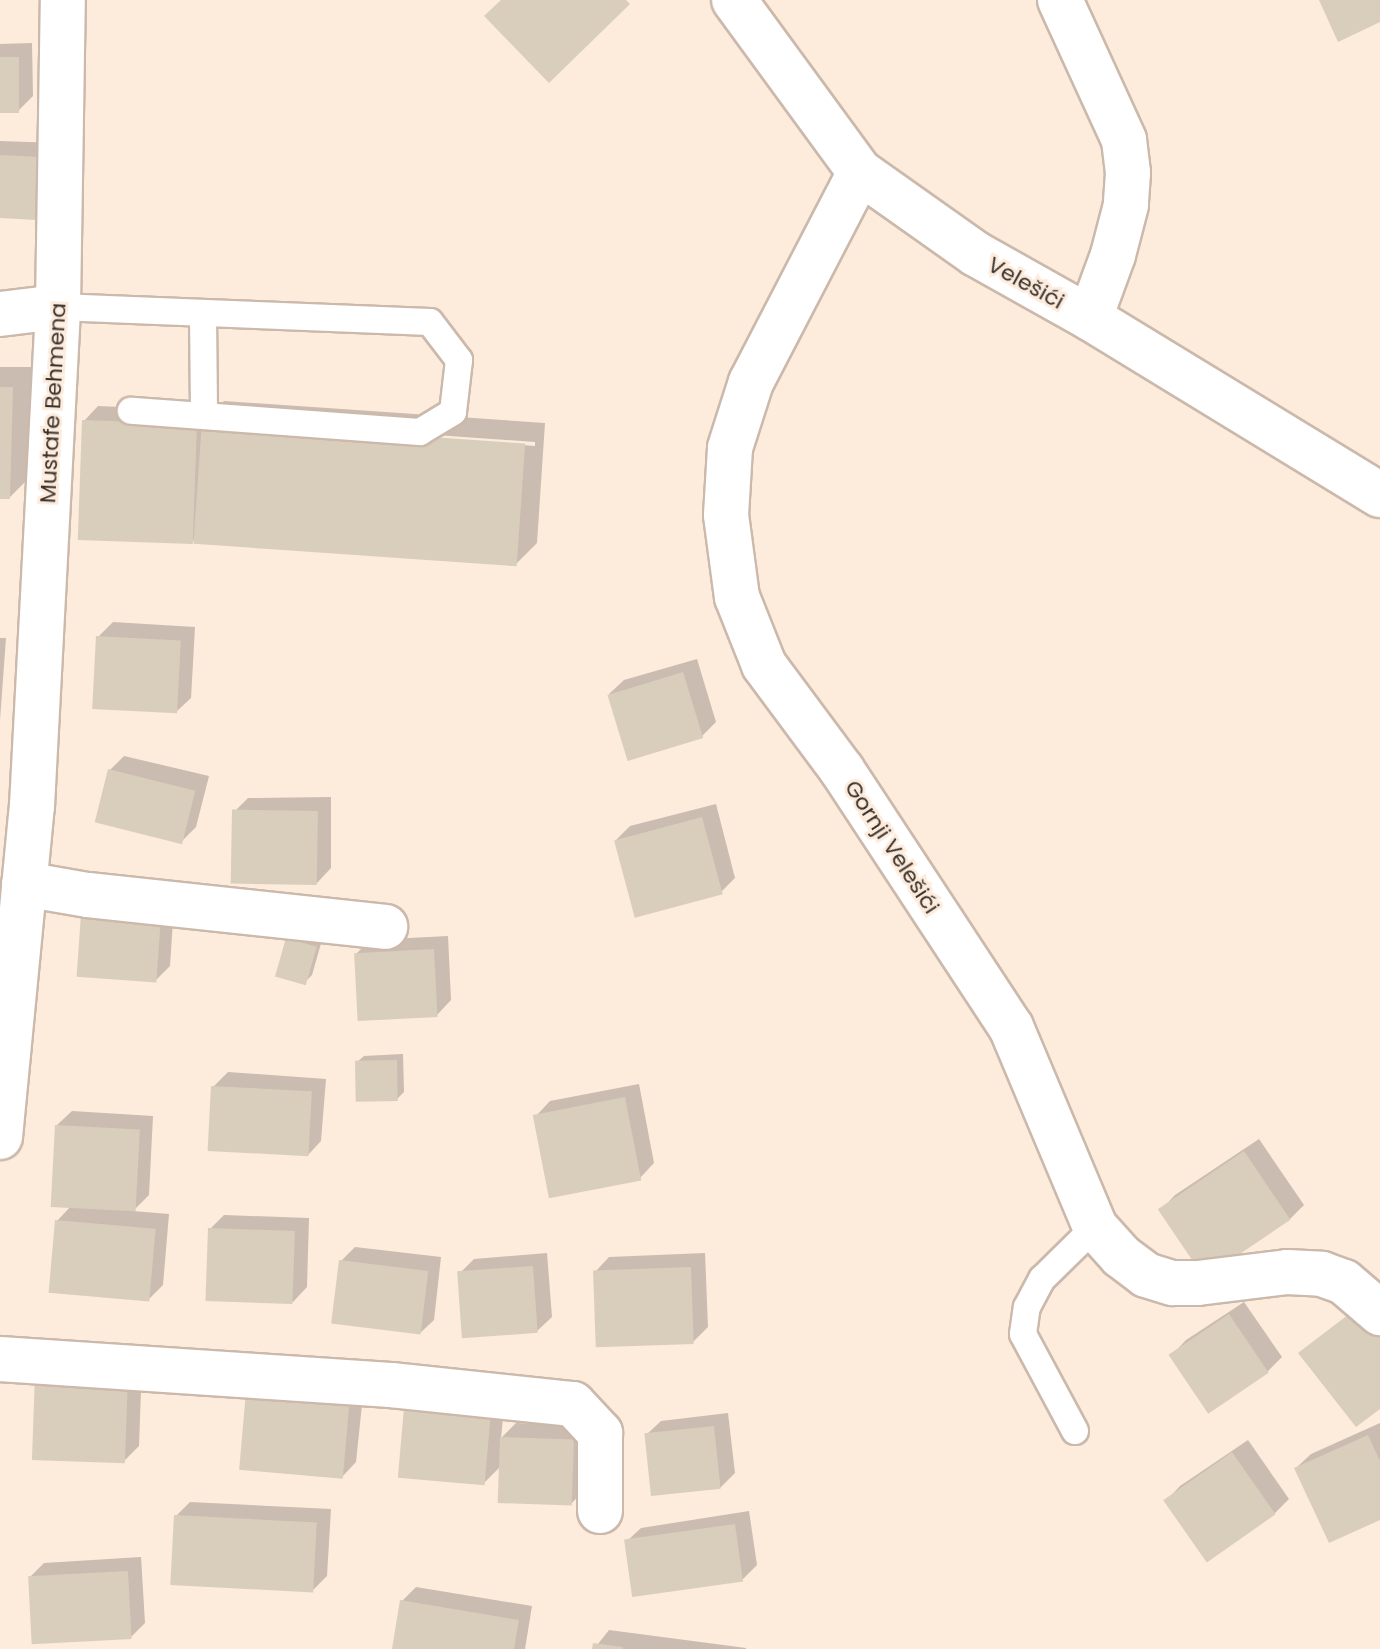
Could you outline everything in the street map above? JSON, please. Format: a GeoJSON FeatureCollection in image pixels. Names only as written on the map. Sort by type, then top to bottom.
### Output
{"type":"FeatureCollection","features":[{"type":"Feature","properties":{"kind":"street","name":"Mustafe Behmena"},"geometry":{"type":"LineString","coordinates":[[0,1137],[4,1046],[24,884],[16,806],[58,307],[63,0]]}},
{"type":"Feature","properties":{"kind":"street","name":"Velešići"},"geometry":{"type":"LineString","coordinates":[[734,0],[860,172],[976,254],[1090,318],[1380,495]]}},
{"type":"Feature","properties":{"kind":"street"},"geometry":{"type":"LineString","coordinates":[[1060,0],[1124,140],[1128,173],[1126,205],[1113,255],[1090,318]]}},
{"type":"Feature","properties":{"kind":"street","name":"Gornji Velešići"},"geometry":{"type":"LineString","coordinates":[[860,172],[751,382],[730,448],[726,515],[737,597],[764,665],[842,770],[1011,1027],[1095,1227],[1121,1256],[1146,1275],[1173,1283],[1198,1283],[1287,1272],[1322,1274],[1344,1282],[1380,1313]]}},
{"type":"Feature","properties":{"kind":"street"},"geometry":{"type":"LineString","coordinates":[[0,314],[58,307]]}},
{"type":"Feature","properties":{"kind":"street"},"geometry":{"type":"LineString","coordinates":[[24,884],[88,895],[385,927]]}},
{"type":"Feature","properties":{"kind":"street"},"geometry":{"type":"LineString","coordinates":[[0,1359],[391,1385],[573,1404],[600,1433],[600,1511]]}},
{"type":"Feature","properties":{"kind":"lane"},"geometry":{"type":"LineString","coordinates":[[58,307],[430,322],[459,360],[453,412],[420,432],[131,411]]}},
{"type":"Feature","properties":{"kind":"lane"},"geometry":{"type":"LineString","coordinates":[[203,315],[204,414]]}},
{"type":"Feature","properties":{"kind":"lane"},"geometry":{"type":"LineString","coordinates":[[1075,1431],[1023,1334],[1027,1307],[1042,1279],[1095,1227]]}},
{"type":"Feature","properties":{"kind":"building"},"geometry":{"type":"Polygon","coordinates":[[[501,0],[626,0],[630,4],[549,83],[484,16],[501,0]]]}},
{"type":"Feature","properties":{"kind":"building"},"geometry":{"type":"Polygon","coordinates":[[[1319,0],[1380,0],[1380,22],[1338,42],[1319,0]]]}},
{"type":"Feature","properties":{"kind":"building"},"geometry":{"type":"Polygon","coordinates":[[[0,57],[19,57],[19,113],[0,113],[0,57]]]}},
{"type":"Feature","properties":{"kind":"building"},"geometry":{"type":"Polygon","coordinates":[[[0,155],[45,157],[42,220],[0,218],[0,155]]]}},
{"type":"Feature","properties":{"kind":"building"},"geometry":{"type":"Polygon","coordinates":[[[0,387],[13,387],[10,499],[0,499],[0,387]]]}},
{"type":"Feature","properties":{"kind":"building"},"geometry":{"type":"Polygon","coordinates":[[[82,420],[197,424],[193,544],[78,540],[82,420]]]}},
{"type":"Feature","properties":{"kind":"building"},"geometry":{"type":"Polygon","coordinates":[[[202,421],[525,444],[517,566],[193,544],[202,421]]]}},
{"type":"Feature","properties":{"kind":"building"},"geometry":{"type":"Polygon","coordinates":[[[96,636],[181,640],[177,713],[92,709],[96,636]]]}},
{"type":"Feature","properties":{"kind":"building"},"geometry":{"type":"Polygon","coordinates":[[[683,672],[703,738],[628,761],[607,695],[683,672]]]}},
{"type":"Feature","properties":{"kind":"building"},"geometry":{"type":"Polygon","coordinates":[[[108,769],[195,791],[182,844],[95,822],[108,769]]]}},
{"type":"Feature","properties":{"kind":"building"},"geometry":{"type":"Polygon","coordinates":[[[232,809],[318,811],[317,885],[231,883],[232,809]]]}},
{"type":"Feature","properties":{"kind":"building"},"geometry":{"type":"Polygon","coordinates":[[[702,817],[723,894],[635,918],[614,841],[702,817]]]}},
{"type":"Feature","properties":{"kind":"building"},"geometry":{"type":"Polygon","coordinates":[[[81,914],[161,920],[156,982],[77,977],[81,914]]]}},
{"type":"Feature","properties":{"kind":"building"},"geometry":{"type":"Polygon","coordinates":[[[286,938],[317,947],[306,985],[275,976],[286,938]]]}},
{"type":"Feature","properties":{"kind":"building"},"geometry":{"type":"Polygon","coordinates":[[[434,949],[438,1017],[358,1021],[354,953],[434,949]]]}},
{"type":"Feature","properties":{"kind":"building"},"geometry":{"type":"Polygon","coordinates":[[[397,1060],[398,1101],[356,1102],[355,1061],[397,1060]]]}},
{"type":"Feature","properties":{"kind":"building"},"geometry":{"type":"Polygon","coordinates":[[[211,1086],[312,1091],[308,1156],[208,1151],[211,1086]]]}},
{"type":"Feature","properties":{"kind":"building"},"geometry":{"type":"Polygon","coordinates":[[[625,1097],[641,1180],[549,1198],[533,1115],[625,1097]]]}},
{"type":"Feature","properties":{"kind":"building"},"geometry":{"type":"Polygon","coordinates":[[[55,1125],[140,1129],[136,1211],[51,1207],[55,1125]]]}},
{"type":"Feature","properties":{"kind":"building"},"geometry":{"type":"Polygon","coordinates":[[[1244,1151],[1290,1220],[1204,1278],[1158,1209],[1244,1151]]]}},
{"type":"Feature","properties":{"kind":"building"},"geometry":{"type":"Polygon","coordinates":[[[55,1220],[156,1229],[149,1302],[49,1293],[55,1220]]]}},
{"type":"Feature","properties":{"kind":"building"},"geometry":{"type":"Polygon","coordinates":[[[208,1228],[295,1231],[292,1304],[205,1301],[208,1228]]]}},
{"type":"Feature","properties":{"kind":"building"},"geometry":{"type":"Polygon","coordinates":[[[339,1260],[428,1271],[421,1334],[331,1324],[339,1260]]]}},
{"type":"Feature","properties":{"kind":"building"},"geometry":{"type":"Polygon","coordinates":[[[533,1266],[538,1333],[462,1338],[457,1271],[533,1266]]]}},
{"type":"Feature","properties":{"kind":"building"},"geometry":{"type":"Polygon","coordinates":[[[691,1267],[694,1344],[596,1347],[593,1270],[691,1267]]]}},
{"type":"Feature","properties":{"kind":"building"},"geometry":{"type":"Polygon","coordinates":[[[1357,1308],[1380,1338],[1380,1409],[1356,1427],[1298,1353],[1357,1308]]]}},
{"type":"Feature","properties":{"kind":"building"},"geometry":{"type":"Polygon","coordinates":[[[1229,1314],[1269,1373],[1208,1414],[1168,1355],[1229,1314]]]}},
{"type":"Feature","properties":{"kind":"building"},"geometry":{"type":"Polygon","coordinates":[[[35,1373],[128,1376],[125,1463],[32,1460],[35,1373]]]}},
{"type":"Feature","properties":{"kind":"building"},"geometry":{"type":"Polygon","coordinates":[[[247,1380],[351,1389],[343,1479],[239,1470],[247,1380]]]}},
{"type":"Feature","properties":{"kind":"building"},"geometry":{"type":"Polygon","coordinates":[[[405,1396],[492,1404],[485,1485],[398,1478],[405,1396]]]}},
{"type":"Feature","properties":{"kind":"building"},"geometry":{"type":"Polygon","coordinates":[[[714,1426],[721,1489],[651,1496],[644,1433],[714,1426]]]}},
{"type":"Feature","properties":{"kind":"building"},"geometry":{"type":"Polygon","coordinates":[[[1368,1435],[1380,1461],[1380,1520],[1329,1543],[1294,1468],[1368,1435]]]}},
{"type":"Feature","properties":{"kind":"building"},"geometry":{"type":"Polygon","coordinates":[[[500,1437],[574,1440],[572,1506],[498,1503],[500,1437]]]}},
{"type":"Feature","properties":{"kind":"building"},"geometry":{"type":"Polygon","coordinates":[[[1232,1452],[1276,1514],[1207,1562],[1163,1500],[1232,1452]]]}},
{"type":"Feature","properties":{"kind":"building"},"geometry":{"type":"Polygon","coordinates":[[[174,1515],[317,1522],[313,1592],[170,1585],[174,1515]]]}},
{"type":"Feature","properties":{"kind":"building"},"geometry":{"type":"Polygon","coordinates":[[[735,1524],[743,1581],[632,1597],[624,1540],[735,1524]]]}},
{"type":"Feature","properties":{"kind":"building"},"geometry":{"type":"Polygon","coordinates":[[[128,1571],[132,1639],[32,1644],[28,1576],[128,1571]]]}},
{"type":"Feature","properties":{"kind":"building"},"geometry":{"type":"Polygon","coordinates":[[[400,1600],[519,1620],[514,1649],[392,1649],[400,1600]]]}},
{"type":"Feature","properties":{"kind":"building"},"geometry":{"type":"Polygon","coordinates":[[[593,1643],[623,1647],[623,1649],[592,1649],[593,1643]]]}}]}
